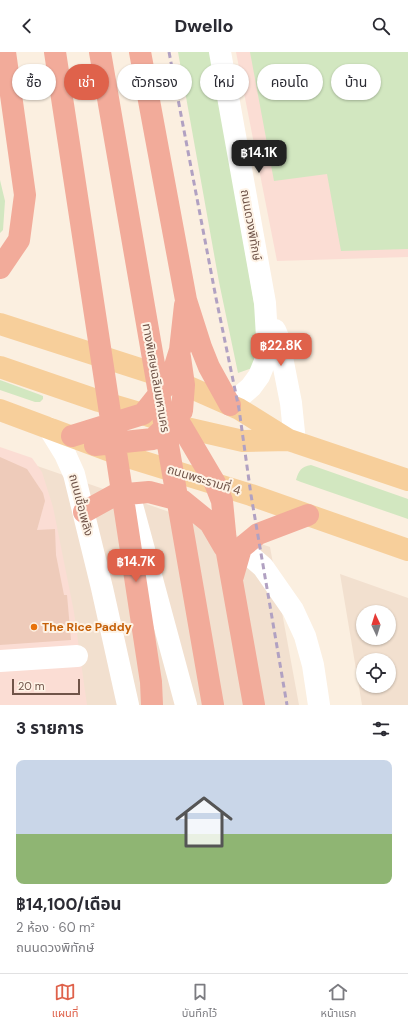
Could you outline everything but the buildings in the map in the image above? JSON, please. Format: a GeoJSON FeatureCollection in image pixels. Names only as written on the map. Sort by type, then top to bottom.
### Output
{"type":"FeatureCollection","features":[{"type":"Feature","properties":{"kind":"highway"},"geometry":{"type":"LineString","coordinates":[[0,268],[19,240],[25,195],[5,86],[5,52]]}},
{"type":"Feature","properties":{"kind":"highway"},"geometry":{"type":"LineString","coordinates":[[55,52],[151,682],[157,705]]}},
{"type":"Feature","properties":{"kind":"highway","name":"ทางพิเศษเฉลิมมหานคร"},"geometry":{"type":"LineString","coordinates":[[100,52],[212,705]]}},
{"type":"Feature","properties":{"kind":"highway"},"geometry":{"type":"LineString","coordinates":[[140,52],[186,300],[209,367],[230,405]]}},
{"type":"Feature","properties":{"kind":"highway"},"geometry":{"type":"LineString","coordinates":[[72,436],[108,442],[153,439],[176,425],[182,411],[178,382],[186,300]]}},
{"type":"Feature","properties":{"kind":"highway"},"geometry":{"type":"LineString","coordinates":[[108,442],[143,414],[178,382]]}},
{"type":"Feature","properties":{"kind":"highway"},"geometry":{"type":"LineString","coordinates":[[176,425],[215,483],[222,501],[234,550],[232,579],[254,705]]}},
{"type":"Feature","properties":{"kind":"highway"},"geometry":{"type":"LineString","coordinates":[[84,512],[114,496],[149,492],[183,501],[210,523],[234,550]]}},
{"type":"Feature","properties":{"kind":"highway"},"geometry":{"type":"LineString","coordinates":[[234,550],[258,534],[308,515]]}},
{"type":"Feature","properties":{"kind":"highway"},"geometry":{"type":"LineString","coordinates":[[151,682],[152,705]]}},
{"type":"Feature","properties":{"kind":"main road"},"geometry":{"type":"LineString","coordinates":[[0,324],[178,382],[230,405],[292,441],[408,480]]}},
{"type":"Feature","properties":{"kind":"main road"},"geometry":{"type":"LineString","coordinates":[[0,367],[99,401],[176,425],[243,441],[292,441]]}},
{"type":"Feature","properties":{"kind":"main road"},"geometry":{"type":"LineString","coordinates":[[99,401],[108,442]]}},
{"type":"Feature","properties":{"kind":"main road"},"geometry":{"type":"LineString","coordinates":[[0,410],[72,436]]}},
{"type":"Feature","properties":{"kind":"main road","name":"ถนนพระรามที่ 4"},"geometry":{"type":"LineString","coordinates":[[108,442],[215,483],[408,550]]}},
{"type":"Feature","properties":{"kind":"street","name":"ถนนดวงพิทักษ์"},"geometry":{"type":"LineString","coordinates":[[220,52],[265,303],[268,354],[259,376],[251,387],[230,405]]}},
{"type":"Feature","properties":{"kind":"street","name":"ถนนดวงพิทักษ์"},"geometry":{"type":"LineString","coordinates":[[265,303],[278,337],[291,403],[292,441]]}},
{"type":"Feature","properties":{"kind":"street","name":"ถนนเชื้อเพลิง"},"geometry":{"type":"LineString","coordinates":[[49,428],[65,454],[74,474],[128,705]]}},
{"type":"Feature","properties":{"kind":"street"},"geometry":{"type":"LineString","coordinates":[[108,442],[129,494],[186,705]]}},
{"type":"Feature","properties":{"kind":"street"},"geometry":{"type":"LineString","coordinates":[[234,550],[263,567],[293,610],[307,643],[313,665],[319,705]]}},
{"type":"Feature","properties":{"kind":"street"},"geometry":{"type":"LineString","coordinates":[[0,661],[77,656]]}},
{"type":"Feature","properties":{"kind":"shaded area"},"geometry":{"type":"Polygon","coordinates":[[[236,52],[408,52],[408,257],[277,261],[245,100],[249,100],[249,64],[238,64],[236,52]]]}},
{"type":"Feature","properties":{"kind":"shaded area"},"geometry":{"type":"Polygon","coordinates":[[[0,447],[32,458],[42,472],[53,507],[74,612],[87,705],[0,705],[0,447]]]}},
{"type":"Feature","properties":{"kind":"shaded area"},"geometry":{"type":"Polygon","coordinates":[[[0,453],[270,547],[299,705],[0,705],[0,453]]]}},
{"type":"Feature","properties":{"kind":"shaded area"},"geometry":{"type":"Polygon","coordinates":[[[340,574],[408,598],[408,705],[362,705],[360,693],[396,693],[396,653],[356,653],[356,669],[340,574]]]}},
{"type":"Feature","properties":{"kind":"green space"},"geometry":{"type":"Polygon","coordinates":[[[178,52],[210,52],[212,64],[200,64],[200,100],[218,100],[261,349],[255,367],[238,373],[219,282],[187,100],[192,100],[192,64],[180,64],[178,52]]]}},
{"type":"Feature","properties":{"kind":"green space"},"geometry":{"type":"Polygon","coordinates":[[[250,52],[408,52],[408,249],[341,251],[327,174],[274,181],[259,100],[323,100],[323,64],[257,64],[257,90],[250,52]]]}},
{"type":"Feature","properties":{"kind":"green space"},"geometry":{"type":"Polygon","coordinates":[[[0,180],[5,201],[3,230],[0,233],[0,180]]]}},
{"type":"Feature","properties":{"kind":"green space"},"geometry":{"type":"Polygon","coordinates":[[[0,380],[43,396],[43,399],[40,402],[35,402],[0,390],[0,380]]]}},
{"type":"Feature","properties":{"kind":"green space"},"geometry":{"type":"Polygon","coordinates":[[[311,465],[408,499],[408,519],[296,480],[301,470],[311,465]]]}},
{"type":"Feature","properties":{"kind":"railway"},"geometry":{"type":"LineString","coordinates":[[169,52],[216,298],[239,409],[251,495],[287,705]]}},
{"type":"Feature","properties":{"kind":"place","name":"The Rice Paddy"},"geometry":{"type":"Point","coordinates":[34,627]}}]}
